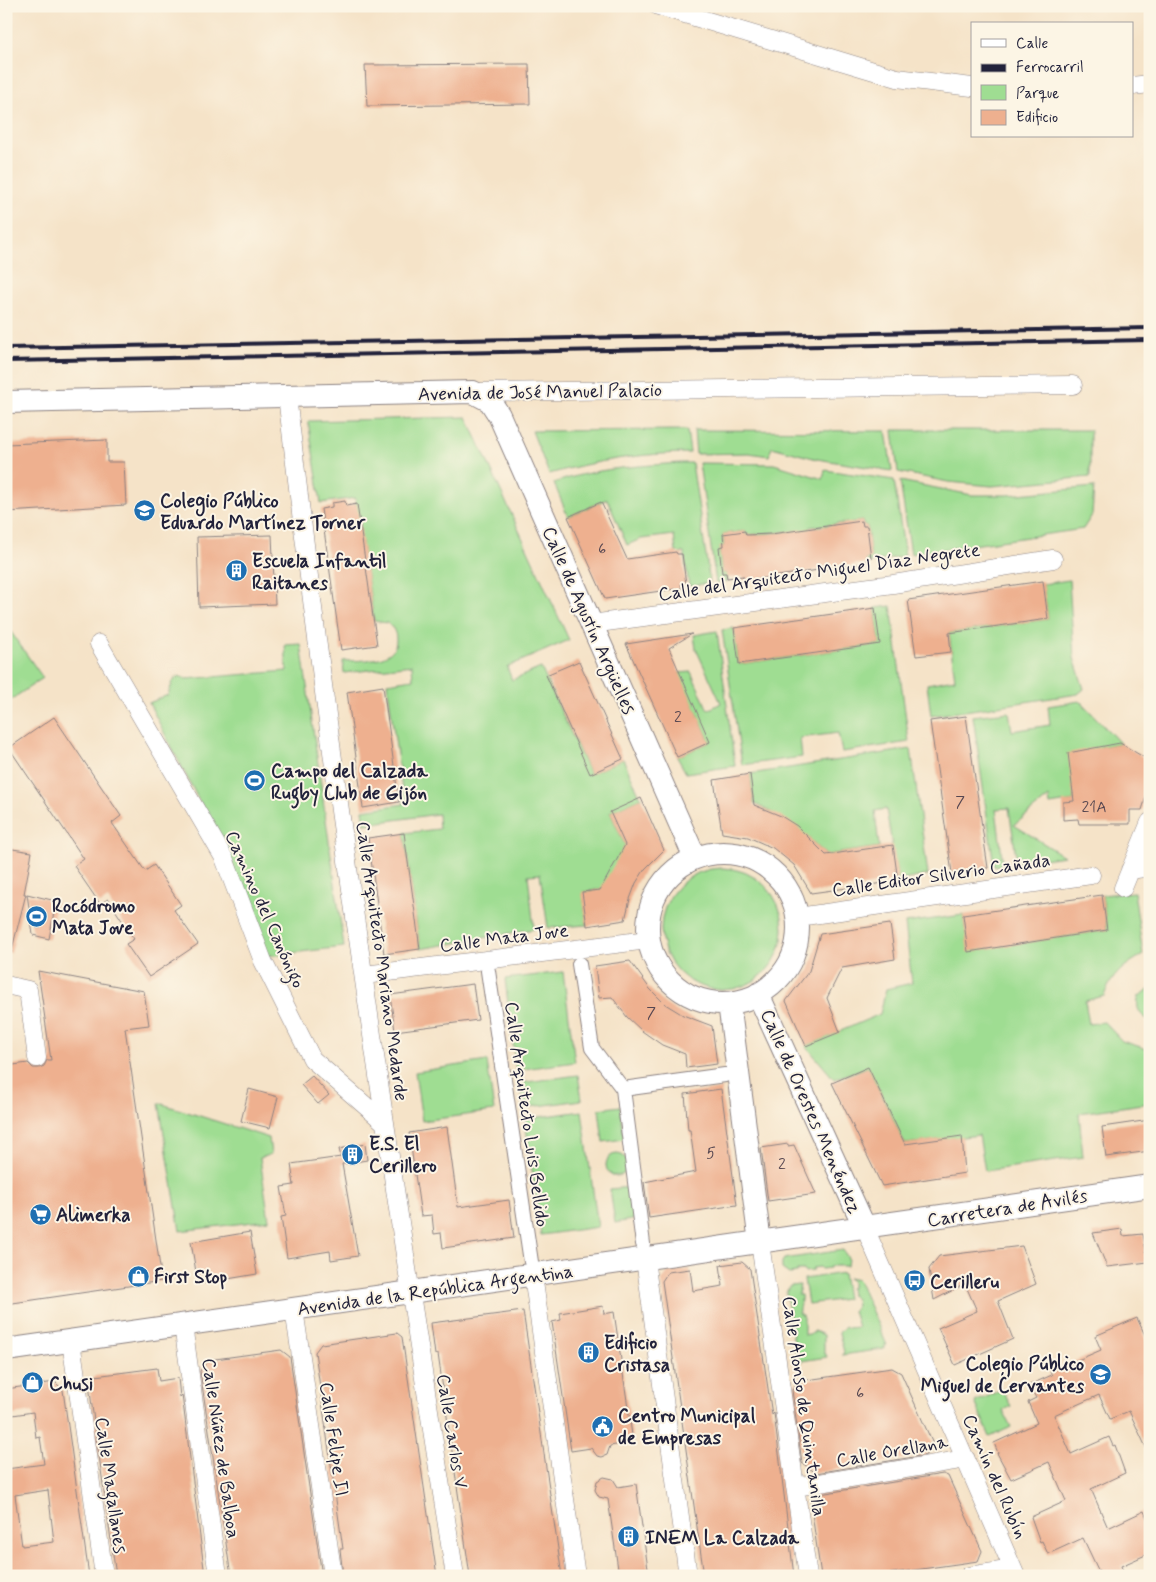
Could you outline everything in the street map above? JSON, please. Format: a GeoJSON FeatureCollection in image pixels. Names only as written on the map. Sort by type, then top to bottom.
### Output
{"type":"FeatureCollection","features":[{"type":"Feature","properties":{"kind":"street"},"geometry":{"type":"LineString","coordinates":[[658,6],[897,78],[971,87]]}},
{"type":"Feature","properties":{"kind":"street"},"geometry":{"type":"LineString","coordinates":[[1134,86],[1150,84]]}},
{"type":"Feature","properties":{"kind":"street","name":"Avenida de José Manuel Palacio"},"geometry":{"type":"LineString","coordinates":[[6,402],[473,392],[1074,386]]}},
{"type":"Feature","properties":{"kind":"street","name":"Calle de Agustín Argüelles"},"geometry":{"type":"LineString","coordinates":[[473,392],[490,401],[499,415],[694,858]]}},
{"type":"Feature","properties":{"kind":"street","name":"Calle Arquitecto Mariano Medarde"},"geometry":{"type":"LineString","coordinates":[[287,396],[314,610],[384,1122],[410,1293]]}},
{"type":"Feature","properties":{"kind":"street","name":"Calle del Arquitecto Miguel Díaz Negrete"},"geometry":{"type":"LineString","coordinates":[[591,624],[907,582],[1053,559]]}},
{"type":"Feature","properties":{"kind":"street","name":"Camino del Canónigo"},"geometry":{"type":"LineString","coordinates":[[99,644],[224,858],[263,961],[312,1059],[384,1122]]}},
{"type":"Feature","properties":{"kind":"street"},"geometry":{"type":"LineString","coordinates":[[1123,888],[1150,822]]}},
{"type":"Feature","properties":{"kind":"street"},"geometry":{"type":"LineString","coordinates":[[716,853],[739,854],[760,862],[778,876],[791,895],[798,917],[798,940],[791,962],[777,981],[758,994],[730,1003],[707,1002],[680,989],[668,980],[655,961],[648,940],[648,915],[657,891],[673,872],[694,858],[716,853]]}},
{"type":"Feature","properties":{"kind":"street"},"geometry":{"type":"LineString","coordinates":[[1130,870],[1150,867]]}},
{"type":"Feature","properties":{"kind":"street","name":"Calle Editor Silverio Cañada"},"geometry":{"type":"LineString","coordinates":[[798,917],[1091,875]]}},
{"type":"Feature","properties":{"kind":"street","name":"Calle Mata Jove"},"geometry":{"type":"LineString","coordinates":[[364,975],[648,940]]}},
{"type":"Feature","properties":{"kind":"street"},"geometry":{"type":"LineString","coordinates":[[579,964],[592,1048],[623,1089],[688,1576]]}},
{"type":"Feature","properties":{"kind":"street","name":"Calle Arquitecto Luis Bellido"},"geometry":{"type":"LineString","coordinates":[[488,971],[532,1268]]}},
{"type":"Feature","properties":{"kind":"street"},"geometry":{"type":"LineString","coordinates":[[6,985],[28,990],[37,1058]]}},
{"type":"Feature","properties":{"kind":"street","name":"Calle de Orestes Menéndez"},"geometry":{"type":"LineString","coordinates":[[758,994],[865,1228]]}},
{"type":"Feature","properties":{"kind":"street"},"geometry":{"type":"LineString","coordinates":[[730,1003],[760,1243]]}},
{"type":"Feature","properties":{"kind":"street"},"geometry":{"type":"LineString","coordinates":[[623,1089],[726,1076]]}},
{"type":"Feature","properties":{"kind":"street","name":"Carretera de Avilés"},"geometry":{"type":"LineString","coordinates":[[865,1228],[1150,1186]]}},
{"type":"Feature","properties":{"kind":"street","name":"Avenida de la República Argentina"},"geometry":{"type":"LineString","coordinates":[[6,1350],[410,1293],[532,1268],[644,1252],[760,1243],[865,1228]]}},
{"type":"Feature","properties":{"kind":"street","name":"Camín del Rubín"},"geometry":{"type":"LineString","coordinates":[[865,1228],[1015,1572]]}},
{"type":"Feature","properties":{"kind":"street","name":"Calle Alonso de Quintanilla"},"geometry":{"type":"LineString","coordinates":[[760,1243],[808,1576]]}},
{"type":"Feature","properties":{"kind":"street"},"geometry":{"type":"LineString","coordinates":[[532,1268],[576,1576]]}},
{"type":"Feature","properties":{"kind":"street","name":"Calle Carlos V"},"geometry":{"type":"LineString","coordinates":[[410,1293],[455,1576]]}},
{"type":"Feature","properties":{"kind":"street","name":"Calle Felipe II"},"geometry":{"type":"LineString","coordinates":[[294,1309],[333,1576]]}},
{"type":"Feature","properties":{"kind":"street","name":"Calle Núñez de Balboa"},"geometry":{"type":"LineString","coordinates":[[183,1325],[218,1576]]}},
{"type":"Feature","properties":{"kind":"street","name":"Calle Magallanes"},"geometry":{"type":"LineString","coordinates":[[70,1341],[104,1576]]}},
{"type":"Feature","properties":{"kind":"street","name":"Calle Orellana"},"geometry":{"type":"LineString","coordinates":[[795,1488],[966,1459]]}},
{"type":"Feature","properties":{"kind":"street"},"geometry":{"type":"LineString","coordinates":[[970,1576],[1015,1572]]}},
{"type":"Feature","properties":{"kind":"green space"},"geometry":{"type":"Polygon","coordinates":[[[467,417],[569,640],[507,667],[512,680],[541,668],[590,774],[623,759],[641,798],[610,812],[626,847],[602,889],[583,892],[587,925],[548,928],[540,874],[528,875],[534,929],[420,949],[404,833],[439,829],[438,814],[365,824],[363,810],[404,804],[387,683],[413,679],[412,665],[344,673],[343,661],[376,659],[384,656],[390,653],[394,647],[396,637],[394,630],[387,623],[374,621],[355,498],[321,503],[308,421],[467,417]]]}},
{"type":"Feature","properties":{"kind":"green space"},"geometry":{"type":"Polygon","coordinates":[[[687,430],[690,453],[654,454],[619,459],[549,474],[532,431],[687,430]]]}},
{"type":"Feature","properties":{"kind":"green space"},"geometry":{"type":"Polygon","coordinates":[[[694,430],[886,431],[892,471],[817,459],[772,447],[769,456],[749,453],[696,454],[694,430]]]}},
{"type":"Feature","properties":{"kind":"green space"},"geometry":{"type":"Polygon","coordinates":[[[893,430],[1090,430],[1090,477],[992,486],[948,482],[898,472],[893,430]]]}},
{"type":"Feature","properties":{"kind":"green space"},"geometry":{"type":"Polygon","coordinates":[[[692,463],[710,583],[689,586],[684,553],[676,552],[674,535],[641,539],[627,545],[607,499],[568,517],[554,483],[601,471],[692,463]]]}},
{"type":"Feature","properties":{"kind":"green space"},"geometry":{"type":"Polygon","coordinates":[[[699,463],[774,464],[823,479],[825,470],[894,480],[905,556],[866,563],[866,559],[871,558],[867,526],[864,526],[862,521],[810,527],[809,530],[746,535],[745,531],[723,534],[724,546],[719,547],[722,573],[726,573],[728,581],[716,583],[699,463]]]}},
{"type":"Feature","properties":{"kind":"green space"},"geometry":{"type":"Polygon","coordinates":[[[900,481],[972,495],[1008,495],[1094,487],[1092,515],[1083,529],[911,554],[900,481]]]}},
{"type":"Feature","properties":{"kind":"green space"},"geometry":{"type":"Polygon","coordinates":[[[1069,580],[1074,658],[1084,689],[1078,694],[931,716],[927,684],[955,679],[949,633],[1048,619],[1043,584],[1069,580]]]}},
{"type":"Feature","properties":{"kind":"green space"},"geometry":{"type":"Polygon","coordinates":[[[891,606],[909,742],[842,752],[838,733],[800,738],[802,757],[742,765],[722,630],[734,628],[739,664],[880,644],[875,608],[891,606]]]}},
{"type":"Feature","properties":{"kind":"green space"},"geometry":{"type":"Polygon","coordinates":[[[6,625],[43,678],[6,703],[6,625]]]}},
{"type":"Feature","properties":{"kind":"green space"},"geometry":{"type":"Polygon","coordinates":[[[717,631],[735,766],[686,773],[677,757],[710,742],[679,673],[691,672],[708,710],[721,703],[696,649],[694,635],[717,631]]]}},
{"type":"Feature","properties":{"kind":"green space","name":"Campo del Calzada Rugby Club de Gijón"},"geometry":{"type":"Polygon","coordinates":[[[301,644],[344,947],[265,956],[229,859],[149,703],[168,695],[173,681],[179,676],[186,679],[287,671],[285,645],[301,644]]]}},
{"type":"Feature","properties":{"kind":"green space"},"geometry":{"type":"Polygon","coordinates":[[[1080,701],[1120,743],[1100,747],[1073,782],[1074,801],[1050,805],[1049,797],[1014,825],[1064,856],[1017,863],[1009,808],[996,809],[1003,865],[994,866],[973,716],[1009,712],[1012,731],[1050,725],[1048,706],[1080,701]]]}},
{"type":"Feature","properties":{"kind":"green space"},"geometry":{"type":"Polygon","coordinates":[[[911,749],[928,875],[898,881],[886,809],[875,811],[879,847],[826,855],[792,825],[754,803],[750,774],[911,749]]]}},
{"type":"Feature","properties":{"kind":"green space"},"geometry":{"type":"Polygon","coordinates":[[[722,868],[745,872],[765,886],[779,906],[783,929],[779,952],[765,972],[745,986],[722,990],[699,986],[679,972],[665,952],[661,929],[665,906],[679,886],[699,872],[722,868]]]}},
{"type":"Feature","properties":{"kind":"green space"},"geometry":{"type":"Polygon","coordinates":[[[1134,892],[1143,955],[1119,971],[1104,996],[1085,1001],[1089,1024],[1104,1022],[1122,1041],[1150,1050],[1150,1103],[1079,1113],[1083,1157],[985,1171],[979,1135],[905,1144],[868,1067],[834,1079],[806,1046],[880,1014],[886,989],[912,983],[905,923],[963,915],[969,951],[1107,930],[1102,895],[1134,892]]]}},
{"type":"Feature","properties":{"kind":"green space"},"geometry":{"type":"Polygon","coordinates":[[[563,972],[575,1062],[516,1070],[505,979],[563,972]]]}},
{"type":"Feature","properties":{"kind":"green space"},"geometry":{"type":"Polygon","coordinates":[[[1150,989],[1150,1020],[1141,1014],[1137,1004],[1139,996],[1150,989]]]}},
{"type":"Feature","properties":{"kind":"green space"},"geometry":{"type":"Polygon","coordinates":[[[487,1061],[494,1111],[422,1121],[415,1072],[487,1061]]]}},
{"type":"Feature","properties":{"kind":"green space"},"geometry":{"type":"Polygon","coordinates":[[[578,1075],[582,1100],[523,1108],[520,1083],[578,1075]]]}},
{"type":"Feature","properties":{"kind":"green space"},"geometry":{"type":"Polygon","coordinates":[[[159,1103],[269,1138],[271,1154],[260,1158],[269,1220],[180,1231],[159,1103]]]}},
{"type":"Feature","properties":{"kind":"green space"},"geometry":{"type":"Polygon","coordinates":[[[620,1106],[624,1139],[603,1142],[599,1109],[620,1106]]]}},
{"type":"Feature","properties":{"kind":"green space"},"geometry":{"type":"Polygon","coordinates":[[[582,1111],[598,1227],[541,1235],[525,1119],[582,1111]]]}},
{"type":"Feature","properties":{"kind":"green space"},"geometry":{"type":"Polygon","coordinates":[[[617,1154],[625,1157],[628,1165],[625,1173],[617,1176],[609,1173],[606,1165],[609,1157],[617,1154]]]}},
{"type":"Feature","properties":{"kind":"green space"},"geometry":{"type":"Polygon","coordinates":[[[631,1187],[636,1219],[615,1223],[610,1189],[631,1187]]]}},
{"type":"Feature","properties":{"kind":"green space"},"geometry":{"type":"Polygon","coordinates":[[[843,1250],[848,1258],[847,1266],[830,1266],[830,1268],[821,1269],[820,1267],[813,1268],[813,1271],[804,1272],[804,1270],[797,1270],[797,1273],[789,1274],[782,1269],[784,1259],[843,1250]]]}},
{"type":"Feature","properties":{"kind":"green space"},"geometry":{"type":"Polygon","coordinates":[[[843,1273],[847,1299],[808,1304],[804,1279],[843,1273]]]}},
{"type":"Feature","properties":{"kind":"green space"},"geometry":{"type":"Polygon","coordinates":[[[848,1278],[858,1280],[886,1343],[884,1349],[842,1355],[844,1352],[839,1333],[845,1326],[848,1328],[858,1327],[853,1311],[857,1305],[856,1299],[851,1295],[852,1281],[848,1278]]]}},
{"type":"Feature","properties":{"kind":"green space"},"geometry":{"type":"Polygon","coordinates":[[[800,1285],[798,1295],[801,1295],[799,1313],[804,1317],[804,1335],[814,1333],[814,1331],[824,1335],[824,1354],[827,1357],[801,1361],[796,1357],[786,1292],[790,1286],[800,1285]]]}},
{"type":"Feature","properties":{"kind":"green space"},"geometry":{"type":"Polygon","coordinates":[[[1002,1390],[1011,1406],[1003,1411],[1011,1427],[990,1437],[975,1402],[1002,1390]]]}},
{"type":"Feature","properties":{"kind":"building"},"geometry":{"type":"Polygon","coordinates":[[[529,64],[530,104],[367,106],[365,65],[529,64]]]}},
{"type":"Feature","properties":{"kind":"building"},"geometry":{"type":"Polygon","coordinates":[[[107,440],[107,462],[124,462],[126,505],[6,512],[6,444],[107,440]]]}},
{"type":"Feature","properties":{"kind":"building"},"geometry":{"type":"Polygon","coordinates":[[[345,501],[346,506],[357,504],[377,645],[341,650],[321,509],[332,507],[332,503],[345,501]]]}},
{"type":"Feature","properties":{"kind":"building"},"geometry":{"type":"Polygon","coordinates":[[[601,502],[627,559],[676,552],[677,554],[682,554],[686,584],[681,584],[682,588],[605,599],[568,517],[601,502]]]}},
{"type":"Feature","properties":{"kind":"building"},"geometry":{"type":"Polygon","coordinates":[[[862,521],[863,526],[867,526],[871,558],[866,559],[866,563],[744,581],[743,576],[727,578],[726,573],[722,573],[719,547],[724,546],[723,534],[745,531],[746,535],[771,534],[862,521]]]}},
{"type":"Feature","properties":{"kind":"building","name":"Escuela Infantil Raitanes"},"geometry":{"type":"Polygon","coordinates":[[[272,535],[275,604],[199,607],[197,537],[272,535]]]}},
{"type":"Feature","properties":{"kind":"building"},"geometry":{"type":"Polygon","coordinates":[[[1043,581],[1048,619],[949,633],[951,652],[916,656],[908,600],[1043,581]]]}},
{"type":"Feature","properties":{"kind":"building"},"geometry":{"type":"Polygon","coordinates":[[[875,608],[880,644],[739,664],[734,628],[875,608]]]}},
{"type":"Feature","properties":{"kind":"building"},"geometry":{"type":"Polygon","coordinates":[[[692,634],[669,648],[710,742],[677,757],[626,644],[692,634]]]}},
{"type":"Feature","properties":{"kind":"building"},"geometry":{"type":"Polygon","coordinates":[[[579,661],[623,759],[590,774],[546,675],[579,661]]]}},
{"type":"Feature","properties":{"kind":"building"},"geometry":{"type":"Polygon","coordinates":[[[383,686],[399,802],[363,808],[347,692],[383,686]]]}},
{"type":"Feature","properties":{"kind":"building"},"geometry":{"type":"Polygon","coordinates":[[[966,716],[988,868],[952,873],[930,721],[966,716]]]}},
{"type":"Feature","properties":{"kind":"building"},"geometry":{"type":"Polygon","coordinates":[[[54,717],[121,816],[112,823],[145,871],[154,865],[181,905],[174,910],[198,944],[149,977],[126,944],[134,939],[108,899],[100,904],[74,866],[84,859],[9,748],[54,717]]]}},
{"type":"Feature","properties":{"kind":"building"},"geometry":{"type":"Polygon","coordinates":[[[1120,743],[1150,761],[1150,784],[1142,810],[1130,810],[1130,824],[1079,824],[1078,819],[1063,820],[1063,802],[1074,801],[1068,753],[1120,743]]]}},
{"type":"Feature","properties":{"kind":"building"},"geometry":{"type":"Polygon","coordinates":[[[750,774],[754,805],[781,816],[797,826],[826,855],[893,845],[898,881],[811,893],[794,865],[773,848],[748,837],[722,833],[714,780],[750,774]]]}},
{"type":"Feature","properties":{"kind":"building"},"geometry":{"type":"Polygon","coordinates":[[[641,798],[664,850],[645,869],[636,883],[625,920],[587,926],[582,892],[600,890],[625,845],[610,812],[641,798]]]}},
{"type":"Feature","properties":{"kind":"building"},"geometry":{"type":"Polygon","coordinates":[[[404,833],[420,949],[384,954],[368,838],[404,833]]]}},
{"type":"Feature","properties":{"kind":"building"},"geometry":{"type":"Polygon","coordinates":[[[6,848],[32,852],[24,894],[26,894],[11,953],[6,953],[6,848]]]}},
{"type":"Feature","properties":{"kind":"building","name":"Rocódromo Mata Jove"},"geometry":{"type":"Polygon","coordinates":[[[27,894],[56,901],[49,939],[33,935],[27,894]]]}},
{"type":"Feature","properties":{"kind":"building"},"geometry":{"type":"Polygon","coordinates":[[[1102,895],[1107,930],[968,952],[963,915],[1102,895]]]}},
{"type":"Feature","properties":{"kind":"building"},"geometry":{"type":"Polygon","coordinates":[[[890,924],[895,959],[842,968],[827,998],[840,1032],[806,1046],[786,1001],[809,971],[820,934],[890,924]]]}},
{"type":"Feature","properties":{"kind":"building"},"geometry":{"type":"Polygon","coordinates":[[[630,961],[650,989],[665,1004],[683,1015],[712,1026],[717,1064],[686,1068],[685,1054],[662,1045],[642,1031],[627,1017],[612,997],[599,998],[595,966],[630,961]]]}},
{"type":"Feature","properties":{"kind":"building"},"geometry":{"type":"Polygon","coordinates":[[[38,971],[144,991],[149,1025],[125,1028],[162,1281],[6,1304],[6,1066],[28,1063],[33,1068],[39,1068],[44,1066],[47,1060],[51,1060],[38,971]]]}},
{"type":"Feature","properties":{"kind":"building"},"geometry":{"type":"Polygon","coordinates":[[[473,984],[478,1020],[395,1031],[390,995],[473,984]]]}},
{"type":"Feature","properties":{"kind":"building"},"geometry":{"type":"Polygon","coordinates":[[[868,1067],[905,1144],[962,1136],[965,1173],[882,1186],[832,1083],[868,1067]]]}},
{"type":"Feature","properties":{"kind":"building"},"geometry":{"type":"Polygon","coordinates":[[[312,1076],[329,1095],[318,1104],[301,1085],[312,1076]]]}},
{"type":"Feature","properties":{"kind":"building"},"geometry":{"type":"Polygon","coordinates":[[[249,1089],[278,1097],[270,1128],[241,1121],[249,1089]]]}},
{"type":"Feature","properties":{"kind":"building"},"geometry":{"type":"Polygon","coordinates":[[[721,1089],[737,1205],[649,1218],[644,1182],[696,1172],[690,1130],[688,1130],[685,1094],[721,1089]]]}},
{"type":"Feature","properties":{"kind":"building"},"geometry":{"type":"Polygon","coordinates":[[[1150,1120],[1150,1151],[1106,1157],[1102,1127],[1150,1120]]]}},
{"type":"Feature","properties":{"kind":"building"},"geometry":{"type":"Polygon","coordinates":[[[447,1127],[458,1207],[509,1200],[514,1238],[443,1248],[441,1233],[434,1234],[432,1215],[421,1216],[409,1133],[447,1127]]]}},
{"type":"Feature","properties":{"kind":"building"},"geometry":{"type":"Polygon","coordinates":[[[365,1144],[367,1160],[342,1164],[358,1256],[331,1260],[330,1251],[287,1258],[281,1217],[286,1216],[281,1187],[294,1185],[291,1164],[341,1157],[339,1149],[365,1144]]]}},
{"type":"Feature","properties":{"kind":"building"},"geometry":{"type":"Polygon","coordinates":[[[788,1144],[788,1146],[794,1145],[816,1194],[768,1201],[761,1148],[788,1144]]]}},
{"type":"Feature","properties":{"kind":"building"},"geometry":{"type":"Polygon","coordinates":[[[1122,1229],[1123,1236],[1143,1234],[1148,1262],[1107,1267],[1093,1233],[1122,1229]]]}},
{"type":"Feature","properties":{"kind":"building"},"geometry":{"type":"Polygon","coordinates":[[[250,1232],[257,1274],[198,1284],[191,1242],[250,1232]]]}},
{"type":"Feature","properties":{"kind":"building"},"geometry":{"type":"Polygon","coordinates":[[[1022,1246],[1036,1284],[998,1301],[1013,1339],[955,1365],[938,1328],[977,1311],[965,1284],[934,1300],[929,1269],[939,1256],[1022,1246]]]}},
{"type":"Feature","properties":{"kind":"building"},"geometry":{"type":"Polygon","coordinates":[[[742,1262],[750,1269],[772,1415],[774,1413],[794,1576],[704,1576],[662,1281],[668,1272],[690,1269],[693,1291],[723,1286],[720,1265],[742,1262]]]}},
{"type":"Feature","properties":{"kind":"building","name":"Edificio Cristasa"},"geometry":{"type":"Polygon","coordinates":[[[603,1306],[604,1314],[614,1312],[633,1442],[610,1446],[607,1455],[602,1457],[597,1456],[591,1448],[571,1451],[552,1322],[561,1320],[560,1313],[603,1306]]]}},
{"type":"Feature","properties":{"kind":"building"},"geometry":{"type":"Polygon","coordinates":[[[523,1311],[562,1576],[470,1576],[438,1354],[435,1355],[431,1323],[523,1311]]]}},
{"type":"Feature","properties":{"kind":"building"},"geometry":{"type":"Polygon","coordinates":[[[1137,1318],[1150,1346],[1150,1456],[1129,1411],[1110,1419],[1099,1395],[1054,1415],[1071,1454],[1109,1437],[1113,1446],[1115,1445],[1125,1473],[1091,1489],[1108,1528],[1144,1511],[1150,1525],[1150,1553],[1121,1566],[1125,1576],[1101,1576],[1083,1538],[1048,1554],[1042,1541],[1040,1542],[1031,1517],[1066,1501],[1049,1462],[1011,1479],[997,1453],[994,1443],[1037,1423],[1028,1402],[1036,1398],[1029,1385],[1052,1375],[1050,1372],[1101,1350],[1095,1336],[1137,1318]]]}},
{"type":"Feature","properties":{"kind":"building"},"geometry":{"type":"Polygon","coordinates":[[[397,1333],[402,1337],[437,1576],[343,1576],[340,1549],[343,1549],[315,1352],[321,1344],[397,1333]]]}},
{"type":"Feature","properties":{"kind":"building"},"geometry":{"type":"Polygon","coordinates":[[[281,1350],[290,1357],[322,1576],[231,1576],[200,1371],[208,1360],[281,1350]]]}},
{"type":"Feature","properties":{"kind":"building"},"geometry":{"type":"Polygon","coordinates":[[[157,1368],[159,1381],[178,1378],[180,1397],[182,1395],[205,1576],[116,1576],[89,1385],[95,1376],[157,1368]]]}},
{"type":"Feature","properties":{"kind":"building"},"geometry":{"type":"Polygon","coordinates":[[[892,1368],[901,1373],[933,1444],[926,1455],[816,1473],[802,1463],[792,1390],[799,1381],[892,1368]]]}},
{"type":"Feature","properties":{"kind":"building"},"geometry":{"type":"Polygon","coordinates":[[[55,1382],[63,1390],[89,1576],[6,1576],[6,1469],[44,1464],[40,1437],[36,1438],[33,1412],[6,1416],[6,1389],[55,1382]],[[48,1490],[15,1495],[22,1546],[54,1542],[48,1490]]]}},
{"type":"Feature","properties":{"kind":"building"},"geometry":{"type":"Polygon","coordinates":[[[943,1474],[948,1476],[982,1551],[978,1561],[872,1576],[821,1576],[810,1499],[814,1495],[943,1474]]]}},
{"type":"Feature","properties":{"kind":"building","name":"INEM La Calzada"},"geometry":{"type":"Polygon","coordinates":[[[604,1477],[613,1479],[618,1487],[636,1484],[649,1576],[619,1576],[608,1499],[599,1497],[595,1490],[597,1481],[604,1477]]]}},
{"type":"Feature","properties":{"kind":"railway"},"geometry":{"type":"LineString","coordinates":[[6,348],[1150,328]]}},
{"type":"Feature","properties":{"kind":"railway"},"geometry":{"type":"LineString","coordinates":[[6,361],[1150,340]]}},
{"type":"Feature","properties":{"kind":"place","name":"Colegio Público Eduardo Martínez Torner"},"geometry":{"type":"Point","coordinates":[144,511]}},
{"type":"Feature","properties":{"kind":"place","name":"Escuela Infantil Raitanes"},"geometry":{"type":"Point","coordinates":[236,571]}},
{"type":"Feature","properties":{"kind":"place","name":"Campo del Calzada Rugby Club de Gijón"},"geometry":{"type":"Point","coordinates":[255,781]}},
{"type":"Feature","properties":{"kind":"place","name":"Rocódromo Mata Jove"},"geometry":{"type":"Point","coordinates":[36,916]}},
{"type":"Feature","properties":{"kind":"place","name":"E.S. El Cerillero"},"geometry":{"type":"Point","coordinates":[353,1154]}},
{"type":"Feature","properties":{"kind":"place","name":"Alimerka"},"geometry":{"type":"Point","coordinates":[40,1214]}},
{"type":"Feature","properties":{"kind":"place","name":"First Stop"},"geometry":{"type":"Point","coordinates":[138,1276]}},
{"type":"Feature","properties":{"kind":"place","name":"Cerilleru"},"geometry":{"type":"Point","coordinates":[914,1281]}},
{"type":"Feature","properties":{"kind":"place","name":"Edificio Cristasa"},"geometry":{"type":"Point","coordinates":[588,1353]}},
{"type":"Feature","properties":{"kind":"place","name":"Colegio Público Miguel de Cervantes"},"geometry":{"type":"Point","coordinates":[1100,1374]}},
{"type":"Feature","properties":{"kind":"place","name":"Chusi"},"geometry":{"type":"Point","coordinates":[33,1383]}},
{"type":"Feature","properties":{"kind":"place","name":"Centro Municipal de Empresas"},"geometry":{"type":"Point","coordinates":[602,1426]}},
{"type":"Feature","properties":{"kind":"place","name":"INEM La Calzada"},"geometry":{"type":"Point","coordinates":[629,1537]}}]}
